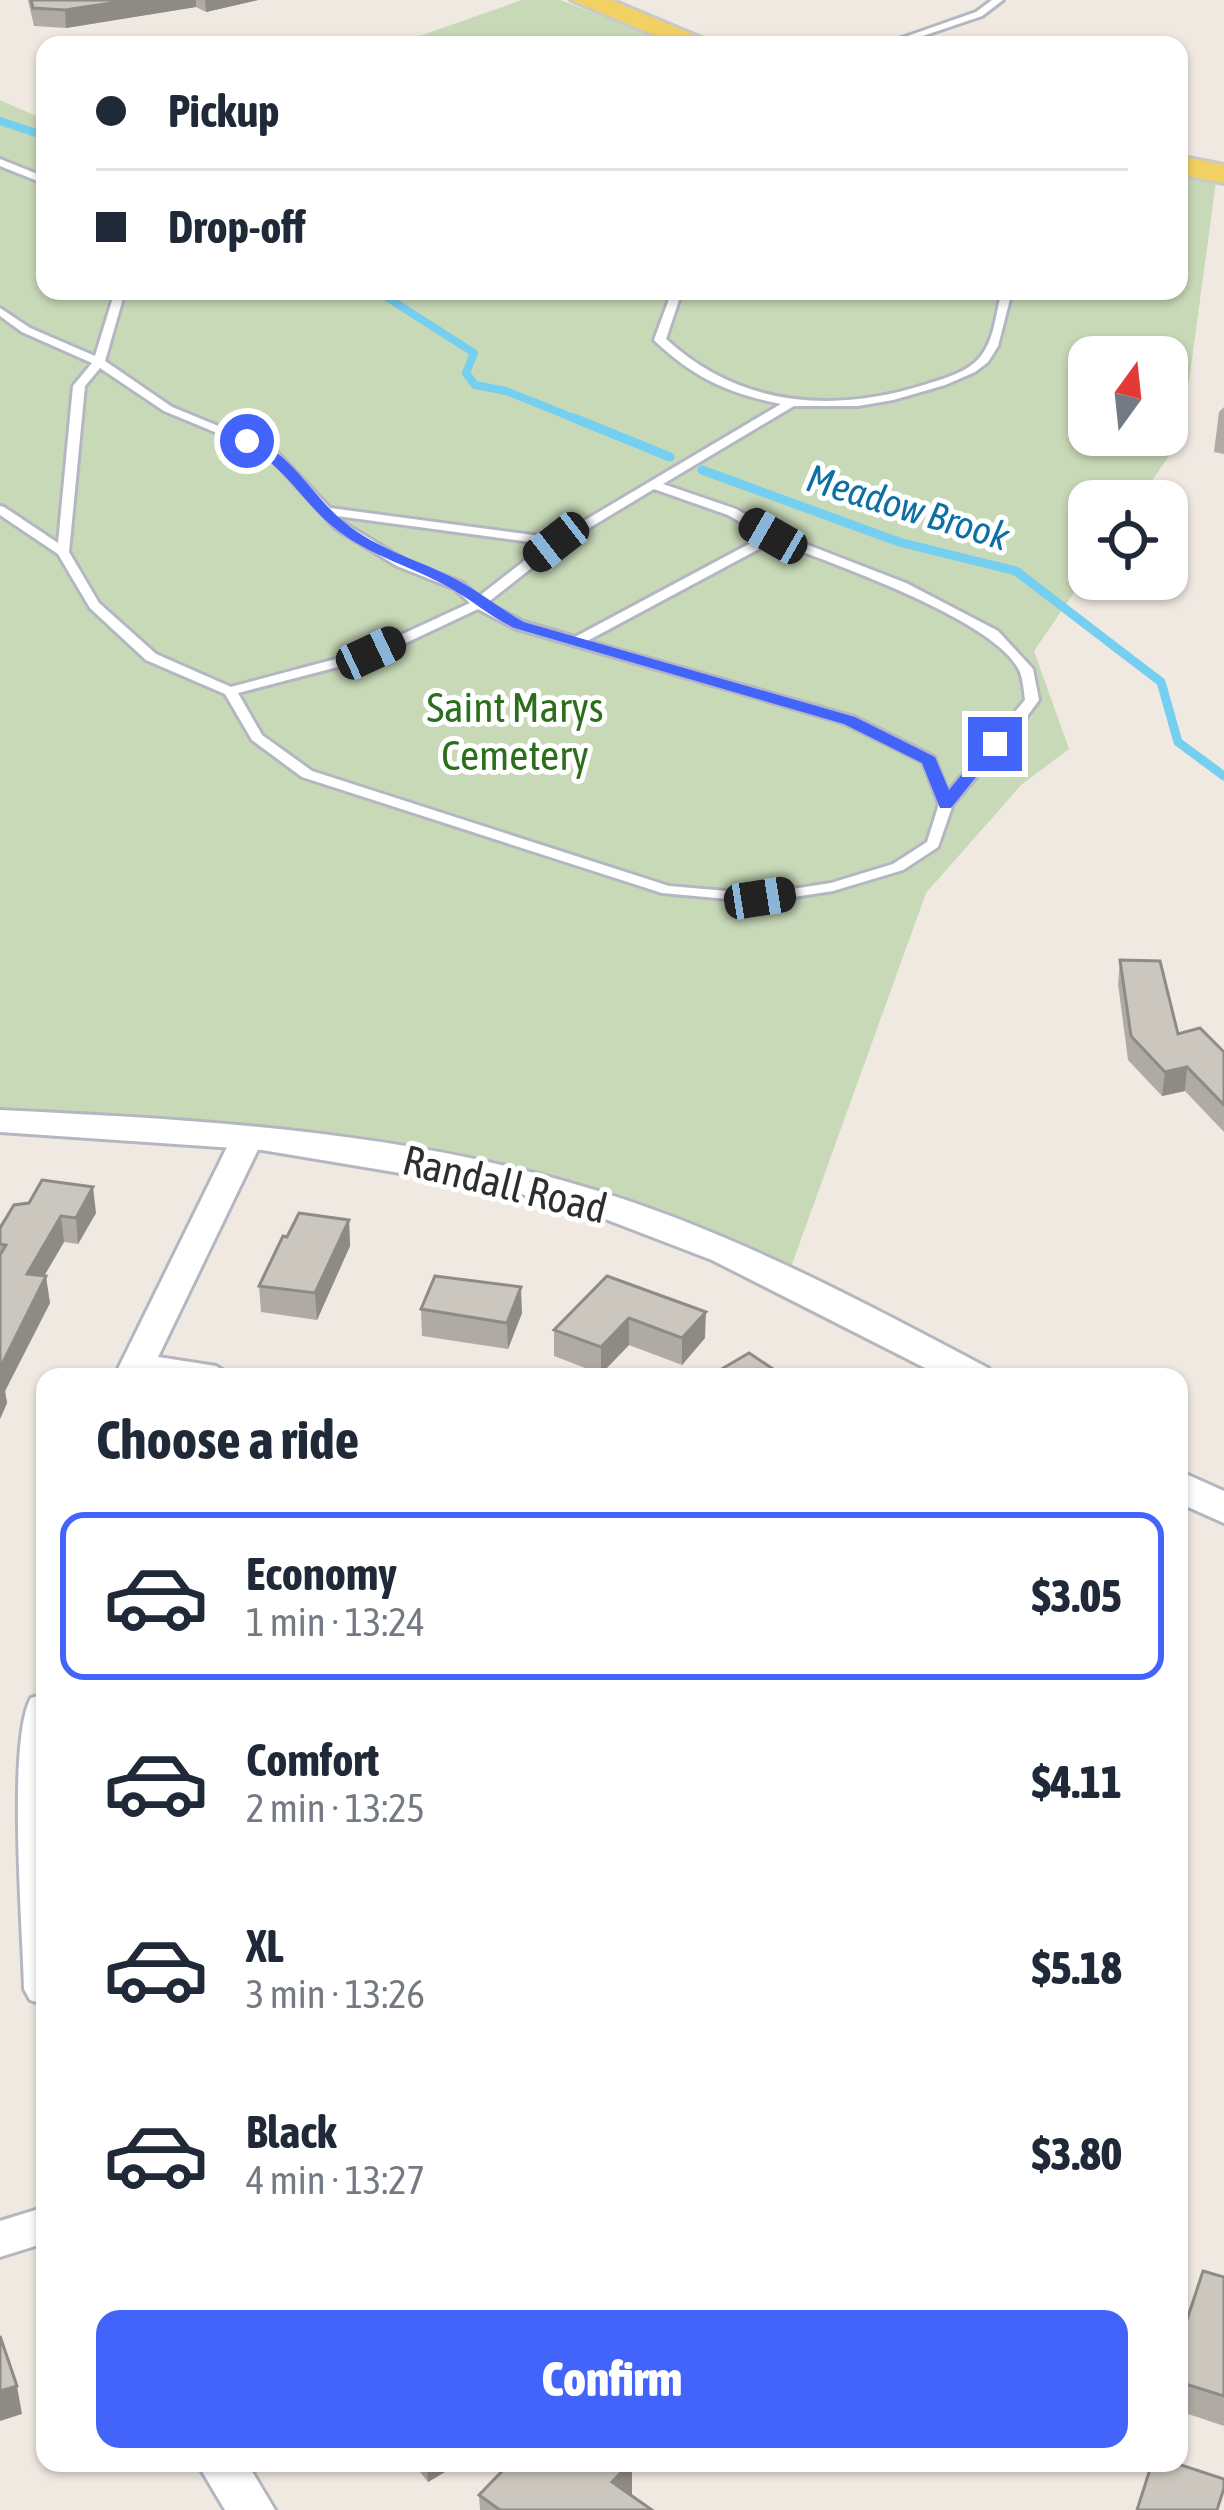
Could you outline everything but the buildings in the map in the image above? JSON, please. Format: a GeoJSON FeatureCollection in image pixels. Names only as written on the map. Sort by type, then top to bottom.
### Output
{"type":"FeatureCollection","features":[{"type":"Feature","properties":{"kind":"main road"},"geometry":{"type":"LineString","coordinates":[[586,0],[680,36]]}},
{"type":"Feature","properties":{"kind":"main road"},"geometry":{"type":"LineString","coordinates":[[1188,167],[1224,174]]}},
{"type":"Feature","properties":{"kind":"street","name":"Randall Road"},"geometry":{"type":"LineString","coordinates":[[0,1120],[248,1137],[410,1157],[562,1193],[688,1235],[956,1368]]}},
{"type":"Feature","properties":{"kind":"street"},"geometry":{"type":"LineString","coordinates":[[134,1368],[248,1137]]}},
{"type":"Feature","properties":{"kind":"street"},"geometry":{"type":"LineString","coordinates":[[1188,1490],[1224,1509]]}},
{"type":"Feature","properties":{"kind":"street"},"geometry":{"type":"LineString","coordinates":[[0,2239],[36,2228]]}},
{"type":"Feature","properties":{"kind":"street"},"geometry":{"type":"LineString","coordinates":[[227,2472],[251,2510]]}},
{"type":"Feature","properties":{"kind":"lane"},"geometry":{"type":"LineString","coordinates":[[914,36],[979,14],[998,0]]}},
{"type":"Feature","properties":{"kind":"lane"},"geometry":{"type":"LineString","coordinates":[[0,162],[36,177]]}},
{"type":"Feature","properties":{"kind":"lane"},"geometry":{"type":"LineString","coordinates":[[63,552],[80,386],[99,362],[117,300]]}},
{"type":"Feature","properties":{"kind":"lane"},"geometry":{"type":"LineString","coordinates":[[674,300],[660,340],[680,362],[728,387],[789,404],[886,401],[958,377],[987,358],[1004,300]]}},
{"type":"Feature","properties":{"kind":"lane"},"geometry":{"type":"LineString","coordinates":[[0,311],[26,330],[99,362],[168,409],[269,451],[340,526],[401,563],[459,586],[478,604],[519,625],[849,720],[929,760],[946,804]]}},
{"type":"Feature","properties":{"kind":"lane"},"geometry":{"type":"LineString","coordinates":[[230,691],[371,653],[478,604],[556,542],[789,404]]}},
{"type":"Feature","properties":{"kind":"lane"},"geometry":{"type":"LineString","coordinates":[[0,510],[63,552],[94,605],[151,657],[230,691],[256,737],[307,774],[667,890],[760,898],[833,887],[898,867],[933,844],[946,804],[973,765],[1018,722],[1032,700],[1026,669],[993,634],[902,586],[773,536],[732,512],[656,486]]}},
{"type":"Feature","properties":{"kind":"lane"},"geometry":{"type":"LineString","coordinates":[[326,512],[556,542]]}},
{"type":"Feature","properties":{"kind":"lane"},"geometry":{"type":"LineString","coordinates":[[577,641],[773,536]]}},
{"type":"Feature","properties":{"kind":"green space"},"geometry":{"type":"Polygon","coordinates":[[[522,0],[560,0],[654,36],[420,36],[522,0]]]}},
{"type":"Feature","properties":{"kind":"green space","name":"Saint Marys Cemetery"},"geometry":{"type":"Polygon","coordinates":[[[0,100],[36,116],[36,300],[1188,300],[1188,176],[1216,182],[1188,385],[1188,336],[1068,336],[1068,456],[1169,456],[1152,480],[1068,480],[1069,600],[1034,651],[1069,749],[1021,785],[926,893],[786,1281],[688,1235],[410,1157],[0,1121],[0,100]]]}},
{"type":"Feature","properties":{"kind":"waterway","name":"Meadow Brook"},"geometry":{"type":"LineString","coordinates":[[0,121],[36,133]]}},
{"type":"Feature","properties":{"kind":"waterway","name":"Meadow Brook"},"geometry":{"type":"LineString","coordinates":[[391,300],[474,353],[466,373],[475,385],[506,391],[581,421]]}},
{"type":"Feature","properties":{"kind":"waterway","name":"Meadow Brook"},"geometry":{"type":"LineString","coordinates":[[574,418],[670,457]]}},
{"type":"Feature","properties":{"kind":"waterway","name":"Meadow Brook"},"geometry":{"type":"LineString","coordinates":[[702,470],[899,542],[1016,571],[1161,682],[1178,742],[1224,776]]}},
{"type":"Feature","properties":{"kind":"route"},"geometry":{"type":"LineString","coordinates":[[247,441],[269,451],[340,526],[401,563],[459,586],[478,604],[519,625],[849,720],[929,760],[946,804],[973,765],[995,744]]}}]}
